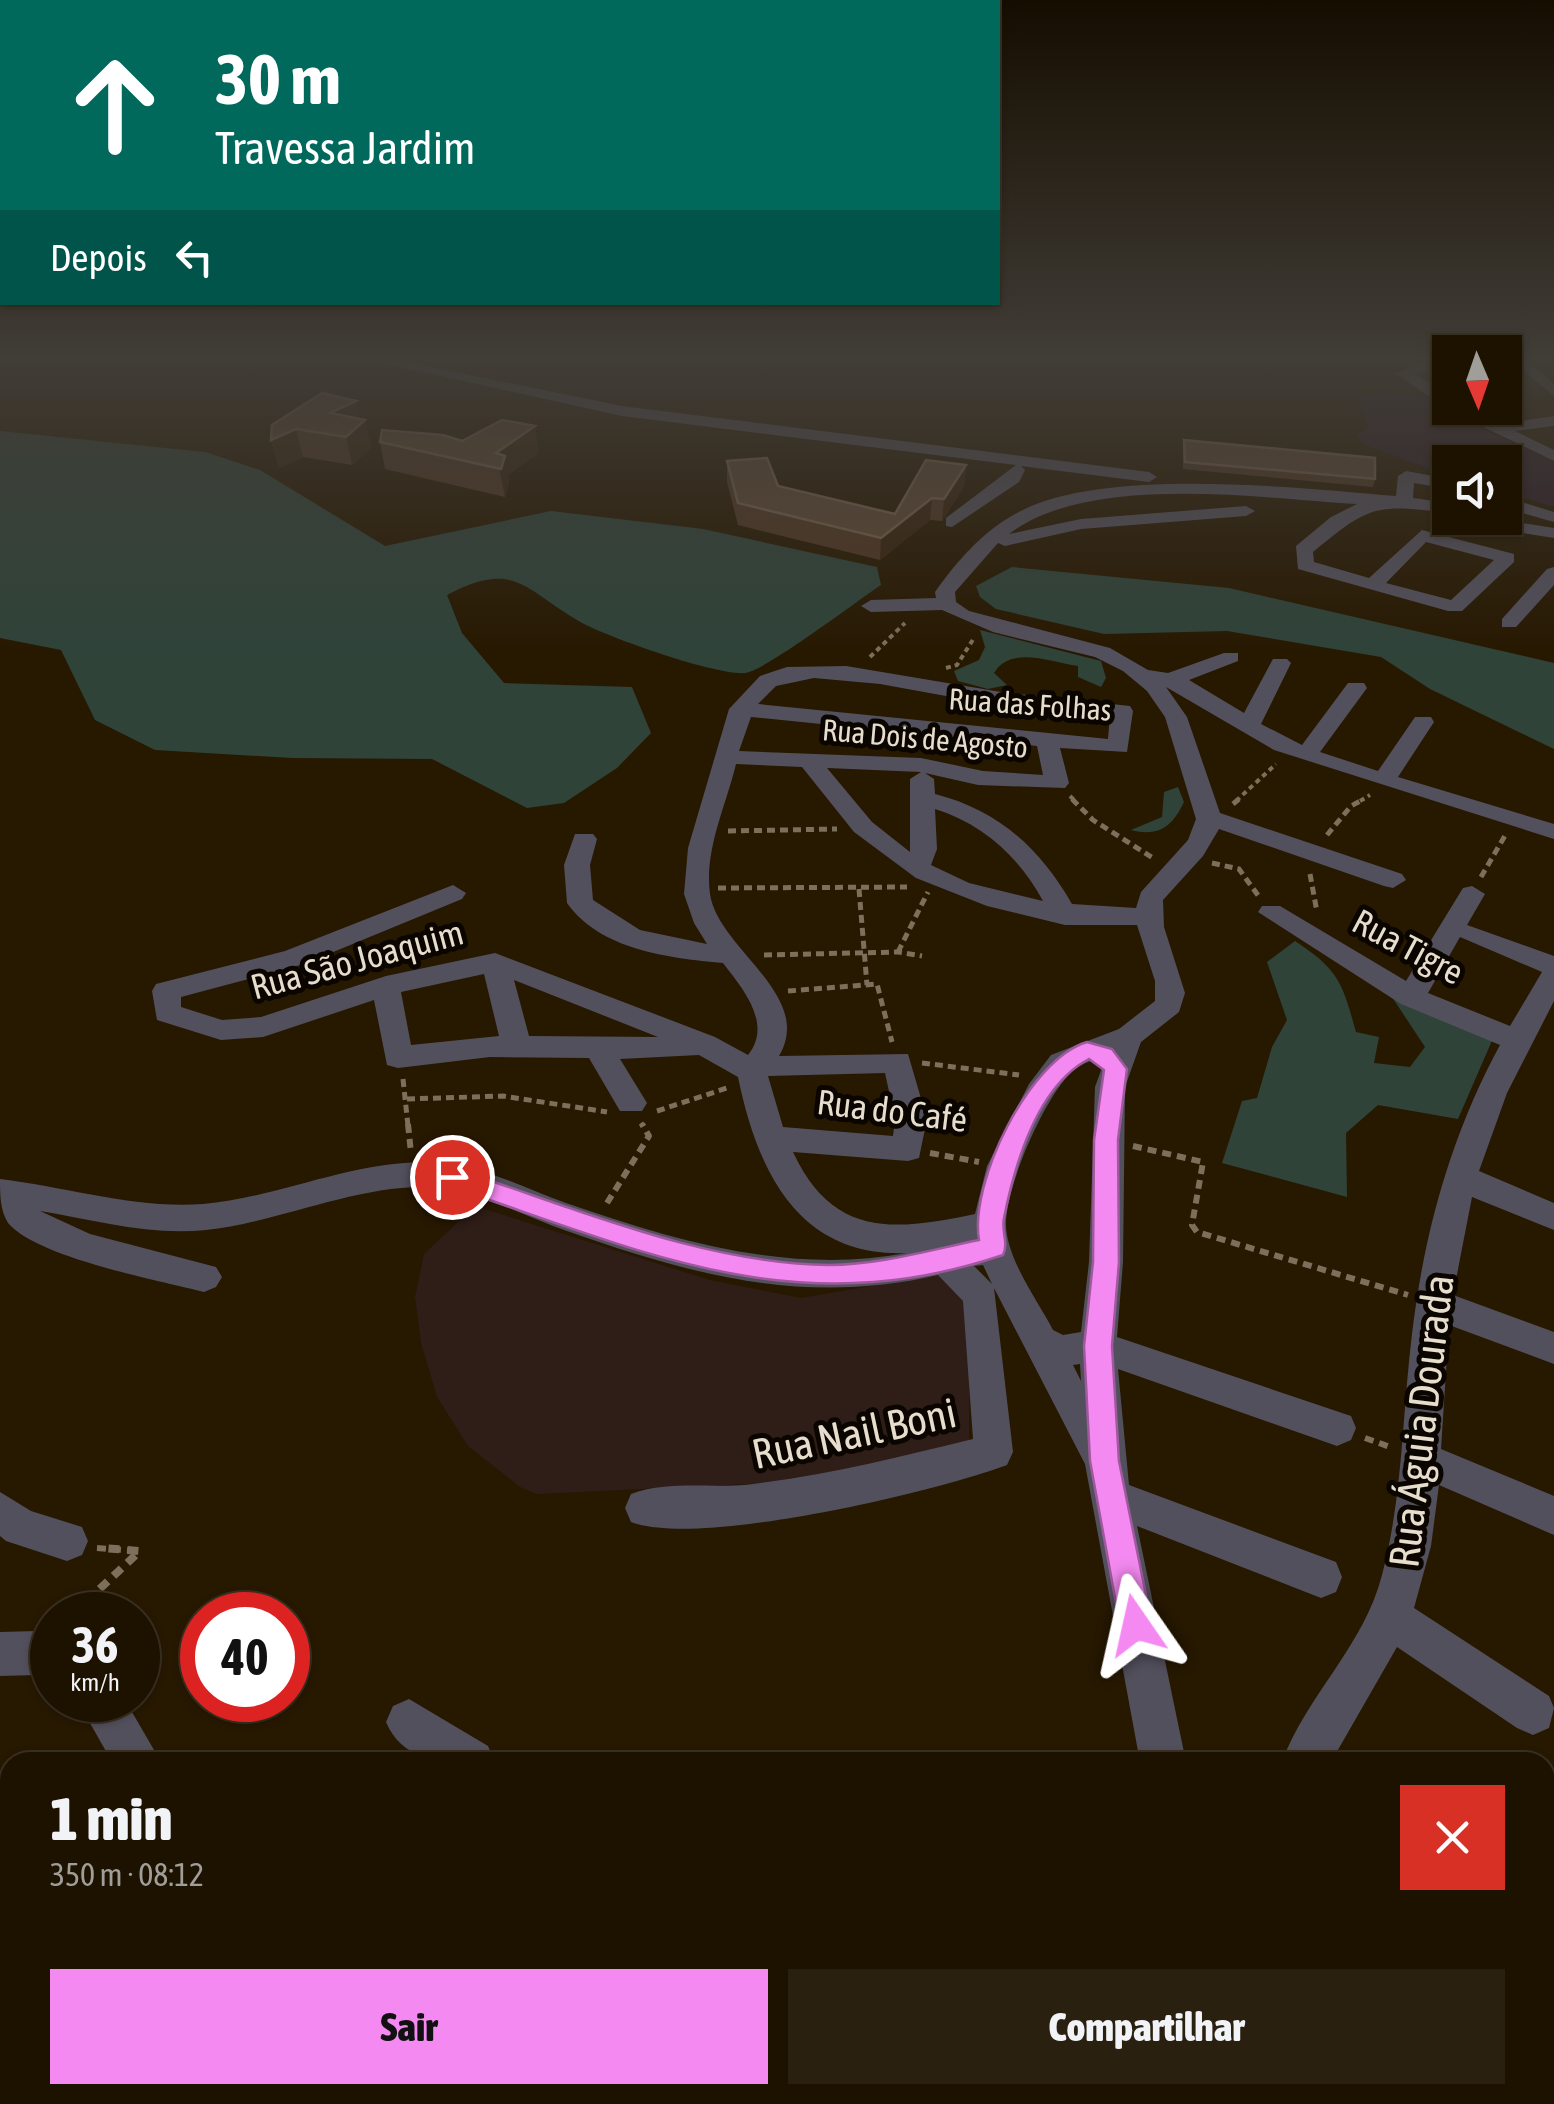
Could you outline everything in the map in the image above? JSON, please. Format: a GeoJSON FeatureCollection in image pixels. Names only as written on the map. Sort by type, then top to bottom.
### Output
{"type":"FeatureCollection","features":[{"type":"Feature","properties":{"kind":"street"},"geometry":{"type":"LineString","coordinates":[[949,458],[1176,491],[1404,502],[1432,509]]}},
{"type":"Feature","properties":{"kind":"street"},"geometry":{"type":"LineString","coordinates":[[913,467],[1432,512]]}},
{"type":"Feature","properties":{"kind":"street"},"geometry":{"type":"LineString","coordinates":[[952,522],[1015,474]]}},
{"type":"Feature","properties":{"kind":"street"},"geometry":{"type":"LineString","coordinates":[[980,476],[1015,474],[1070,492]]}},
{"type":"Feature","properties":{"kind":"street"},"geometry":{"type":"LineString","coordinates":[[1404,502],[1406,476],[1432,481]]}},
{"type":"Feature","properties":{"kind":"street"},"geometry":{"type":"LineString","coordinates":[[928,608],[1011,523],[1070,492],[1128,484]]}},
{"type":"Feature","properties":{"kind":"street"},"geometry":{"type":"LineString","coordinates":[[1128,484],[1153,508],[1215,512]]}},
{"type":"Feature","properties":{"kind":"street"},"geometry":{"type":"LineString","coordinates":[[988,546],[1054,528],[1215,512],[1319,508],[1352,502]]}},
{"type":"Feature","properties":{"kind":"street"},"geometry":{"type":"LineString","coordinates":[[1352,502],[1303,550],[1302,561],[1314,569],[1457,606],[1506,558],[1422,535],[1374,584]]}},
{"type":"Feature","properties":{"kind":"street"},"geometry":{"type":"LineString","coordinates":[[1319,508],[1336,521]]}},
{"type":"Feature","properties":{"kind":"street"},"geometry":{"type":"LineString","coordinates":[[1522,509],[1554,521]]}},
{"type":"Feature","properties":{"kind":"street"},"geometry":{"type":"LineString","coordinates":[[1522,518],[1554,521]]}},
{"type":"Feature","properties":{"kind":"street"},"geometry":{"type":"LineString","coordinates":[[1522,527],[1554,533]]}},
{"type":"Feature","properties":{"kind":"street"},"geometry":{"type":"LineString","coordinates":[[1509,624],[1554,573]]}},
{"type":"Feature","properties":{"kind":"street"},"geometry":{"type":"LineString","coordinates":[[871,606],[928,608],[980,621],[1086,648],[1147,676],[1169,698],[1219,813],[1394,880]]}},
{"type":"Feature","properties":{"kind":"street"},"geometry":{"type":"LineString","coordinates":[[1147,676],[1175,678],[1231,657]]}},
{"type":"Feature","properties":{"kind":"street"},"geometry":{"type":"LineString","coordinates":[[1248,727],[1280,663]]}},
{"type":"Feature","properties":{"kind":"street"},"geometry":{"type":"LineString","coordinates":[[900,681],[815,672],[779,676],[740,709],[705,831],[698,888],[709,927],[760,994],[759,1064],[772,1138],[812,1208],[852,1234],[904,1239],[992,1236]]}},
{"type":"Feature","properties":{"kind":"street"},"geometry":{"type":"LineString","coordinates":[[1175,678],[1248,727],[1307,754],[1554,832]]}},
{"type":"Feature","properties":{"kind":"street","name":"Rua das Folhas"},"geometry":{"type":"LineString","coordinates":[[740,709],[1121,747],[1122,711],[997,698],[900,681]]}},
{"type":"Feature","properties":{"kind":"street"},"geometry":{"type":"LineString","coordinates":[[1307,754],[1356,688]]}},
{"type":"Feature","properties":{"kind":"street"},"geometry":{"type":"LineString","coordinates":[[1385,778],[1423,722]]}},
{"type":"Feature","properties":{"kind":"street"},"geometry":{"type":"LineString","coordinates":[[924,877],[921,765],[934,728]]}},
{"type":"Feature","properties":{"kind":"street"},"geometry":{"type":"LineString","coordinates":[[1047,740],[1057,783]]}},
{"type":"Feature","properties":{"kind":"street","name":"Rua Dois de Agosto"},"geometry":{"type":"LineString","coordinates":[[727,757],[921,765],[964,771],[978,778],[1057,783]]}},
{"type":"Feature","properties":{"kind":"street"},"geometry":{"type":"LineString","coordinates":[[810,762],[864,829],[924,877],[995,901],[1065,916],[1148,917]]}},
{"type":"Feature","properties":{"kind":"street"},"geometry":{"type":"LineString","coordinates":[[924,799],[959,807],[1015,841],[1037,865],[1065,916]]}},
{"type":"Feature","properties":{"kind":"street"},"geometry":{"type":"LineString","coordinates":[[1219,813],[1150,898],[1148,917],[1172,997],[1155,1020],[1101,1059],[1062,1063],[1040,1092],[1002,1166],[992,1236],[1108,1479],[1322,1577]]}},
{"type":"Feature","properties":{"kind":"street"},"geometry":{"type":"LineString","coordinates":[[584,839],[577,866],[580,904],[598,922],[634,939],[731,956]]}},
{"type":"Feature","properties":{"kind":"street","name":"Rua São Joaquim"},"geometry":{"type":"LineString","coordinates":[[453,892],[294,958],[166,992],[167,1012],[235,1030],[263,1027],[386,986],[495,962],[759,1064]]}},
{"type":"Feature","properties":{"kind":"street"},"geometry":{"type":"LineString","coordinates":[[1411,997],[1472,894]]}},
{"type":"Feature","properties":{"kind":"street","name":"Rua Tigre"},"geometry":{"type":"LineString","coordinates":[[1270,912],[1411,997],[1515,1040]]}},
{"type":"Feature","properties":{"kind":"street"},"geometry":{"type":"LineString","coordinates":[[1471,933],[1554,966]]}},
{"type":"Feature","properties":{"kind":"street"},"geometry":{"type":"LineString","coordinates":[[495,962],[516,1047]]}},
{"type":"Feature","properties":{"kind":"street","name":"Rua Águia Dourada"},"geometry":{"type":"LineString","coordinates":[[1311,1752],[1390,1617],[1412,1533],[1424,1460],[1433,1303],[1459,1178],[1469,1139],[1515,1040],[1554,976]]}},
{"type":"Feature","properties":{"kind":"street"},"geometry":{"type":"LineString","coordinates":[[386,986],[395,1015],[398,1057],[516,1047],[704,1044]]}},
{"type":"Feature","properties":{"kind":"street"},"geometry":{"type":"LineString","coordinates":[[598,1048],[627,1109]]}},
{"type":"Feature","properties":{"kind":"street"},"geometry":{"type":"LineString","coordinates":[[1101,1059],[1106,1140],[1106,1262],[1098,1346],[1108,1479],[1162,1752]]}},
{"type":"Feature","properties":{"kind":"street"},"geometry":{"type":"LineString","coordinates":[[759,1064],[775,1067],[897,1062],[911,1119],[908,1149]]}},
{"type":"Feature","properties":{"kind":"street","name":"Rua do Café"},"geometry":{"type":"LineString","coordinates":[[772,1138],[908,1149]]}},
{"type":"Feature","properties":{"kind":"street"},"geometry":{"type":"LineString","coordinates":[[5,1193],[135,1217],[199,1217],[254,1212],[405,1176],[452,1177],[694,1257],[766,1271],[845,1275],[943,1258],[992,1236]]}},
{"type":"Feature","properties":{"kind":"street"},"geometry":{"type":"LineString","coordinates":[[1459,1178],[1554,1216]]}},
{"type":"Feature","properties":{"kind":"street"},"geometry":{"type":"LineString","coordinates":[[5,1193],[26,1220],[45,1229],[119,1256],[204,1276]]}},
{"type":"Feature","properties":{"kind":"street","name":"Rua Nail Boni"},"geometry":{"type":"LineString","coordinates":[[645,1508],[737,1505],[833,1493],[993,1452],[980,1294],[943,1258]]}},
{"type":"Feature","properties":{"kind":"street"},"geometry":{"type":"LineString","coordinates":[[1433,1303],[1554,1348]]}},
{"type":"Feature","properties":{"kind":"street"},"geometry":{"type":"LineString","coordinates":[[1041,1341],[1060,1350],[1098,1346],[1337,1428]]}},
{"type":"Feature","properties":{"kind":"street"},"geometry":{"type":"LineString","coordinates":[[1424,1460],[1554,1516]]}},
{"type":"Feature","properties":{"kind":"street"},"geometry":{"type":"LineString","coordinates":[[0,1511],[20,1528],[68,1541]]}},
{"type":"Feature","properties":{"kind":"street"},"geometry":{"type":"LineString","coordinates":[[1390,1617],[1534,1712]]}},
{"type":"Feature","properties":{"kind":"street"},"geometry":{"type":"LineString","coordinates":[[0,1629],[30,1655]]}},
{"type":"Feature","properties":{"kind":"street"},"geometry":{"type":"LineString","coordinates":[[113,1722],[132,1752]]}},
{"type":"Feature","properties":{"kind":"street"},"geometry":{"type":"LineString","coordinates":[[409,1722],[456,1752]]}},
{"type":"Feature","properties":{"kind":"path"},"geometry":{"type":"LineString","coordinates":[[852,674],[928,608]]}},
{"type":"Feature","properties":{"kind":"path"},"geometry":{"type":"LineString","coordinates":[[900,681],[957,665],[970,651],[980,621]]}},
{"type":"Feature","properties":{"kind":"path"},"geometry":{"type":"LineString","coordinates":[[1219,813],[1282,758],[1307,754]]}},
{"type":"Feature","properties":{"kind":"path"},"geometry":{"type":"LineString","coordinates":[[1057,783],[1094,820],[1172,870]]}},
{"type":"Feature","properties":{"kind":"path"},"geometry":{"type":"LineString","coordinates":[[1472,894],[1515,819]]}},
{"type":"Feature","properties":{"kind":"path"},"geometry":{"type":"LineString","coordinates":[[705,831],[864,829]]}},
{"type":"Feature","properties":{"kind":"path"},"geometry":{"type":"LineString","coordinates":[[1239,869],[1270,912]]}},
{"type":"Feature","properties":{"kind":"path"},"geometry":{"type":"LineString","coordinates":[[698,888],[858,887],[924,877],[898,952]]}},
{"type":"Feature","properties":{"kind":"path"},"geometry":{"type":"LineString","coordinates":[[858,887],[861,953],[867,985]]}},
{"type":"Feature","properties":{"kind":"path"},"geometry":{"type":"LineString","coordinates":[[731,956],[898,952],[922,956]]}},
{"type":"Feature","properties":{"kind":"path"},"geometry":{"type":"LineString","coordinates":[[760,994],[877,984],[897,1062],[1014,1071]]}},
{"type":"Feature","properties":{"kind":"path"},"geometry":{"type":"LineString","coordinates":[[398,1057],[412,1150],[405,1176]]}},
{"type":"Feature","properties":{"kind":"path"},"geometry":{"type":"LineString","coordinates":[[594,1224],[649,1136],[638,1118],[715,1090],[759,1064]]}},
{"type":"Feature","properties":{"kind":"path"},"geometry":{"type":"LineString","coordinates":[[407,1099],[503,1096],[627,1109]]}},
{"type":"Feature","properties":{"kind":"path"},"geometry":{"type":"LineString","coordinates":[[1106,1140],[1202,1162],[1192,1225],[1197,1232],[1433,1303]]}},
{"type":"Feature","properties":{"kind":"path","name":"Rua do Café"},"geometry":{"type":"LineString","coordinates":[[908,1149],[1002,1166]]}},
{"type":"Feature","properties":{"kind":"path"},"geometry":{"type":"LineString","coordinates":[[1337,1428],[1424,1460]]}},
{"type":"Feature","properties":{"kind":"path"},"geometry":{"type":"LineString","coordinates":[[68,1541],[76,1547],[140,1551],[96,1592]]}},
{"type":"Feature","properties":{"kind":"shaded area"},"geometry":{"type":"Polygon","coordinates":[[[1401,458],[1432,458],[1432,469],[1401,458]]]}},
{"type":"Feature","properties":{"kind":"shaded area"},"geometry":{"type":"Polygon","coordinates":[[[1522,458],[1554,462],[1554,507],[1522,497],[1522,458]]]}},
{"type":"Feature","properties":{"kind":"shaded area"},"geometry":{"type":"Polygon","coordinates":[[[475,1206],[710,1280],[801,1298],[941,1274],[970,1301],[969,1443],[812,1481],[537,1494],[520,1487],[468,1446],[437,1397],[421,1343],[415,1297],[424,1254],[475,1206]]]}},
{"type":"Feature","properties":{"kind":"green space"},"geometry":{"type":"Polygon","coordinates":[[[0,458],[224,458],[260,470],[385,546],[551,511],[703,529],[877,567],[881,585],[790,648],[745,673],[686,662],[610,635],[577,620],[517,582],[488,580],[447,595],[462,633],[504,683],[632,687],[651,733],[617,768],[564,803],[527,808],[432,759],[292,758],[155,750],[95,720],[61,650],[0,638],[0,458]]]}},
{"type":"Feature","properties":{"kind":"green space"},"geometry":{"type":"Polygon","coordinates":[[[1012,567],[1229,588],[1554,663],[1554,749],[1430,689],[1381,657],[1227,631],[1104,634],[996,609],[980,597],[976,586],[1012,567]]]}},
{"type":"Feature","properties":{"kind":"green space"},"geometry":{"type":"Polygon","coordinates":[[[980,630],[1101,661],[1106,678],[1101,687],[1078,677],[1078,666],[1021,657],[1001,664],[994,673],[1007,685],[988,689],[958,681],[954,671],[979,660],[985,647],[980,630]]]}},
{"type":"Feature","properties":{"kind":"green space"},"geometry":{"type":"Polygon","coordinates":[[[1178,787],[1184,802],[1169,824],[1157,831],[1131,830],[1162,817],[1164,792],[1178,787]]]}},
{"type":"Feature","properties":{"kind":"green space"},"geometry":{"type":"Polygon","coordinates":[[[1295,941],[1321,960],[1337,979],[1356,1032],[1379,1037],[1374,1063],[1410,1067],[1425,1047],[1392,997],[1494,1036],[1458,1119],[1378,1105],[1346,1133],[1347,1197],[1222,1163],[1242,1101],[1257,1098],[1272,1047],[1287,1020],[1267,962],[1295,941]]]}},
{"type":"Feature","properties":{"kind":"building"},"geometry":{"type":"Polygon","coordinates":[[[453,458],[504,458],[501,469],[453,458]]]}},
{"type":"Feature","properties":{"kind":"building"},"geometry":{"type":"Polygon","coordinates":[[[767,458],[778,486],[895,514],[926,460],[966,465],[944,499],[932,498],[881,538],[738,503],[727,461],[767,458]]]}},
{"type":"Feature","properties":{"kind":"building"},"geometry":{"type":"Polygon","coordinates":[[[1185,458],[1375,458],[1375,479],[1185,462],[1185,458]]]}},
{"type":"Feature","properties":{"kind":"route"},"geometry":{"type":"LineString","coordinates":[[452,1177],[694,1257],[766,1271],[830,1276],[874,1272],[994,1248],[990,1225],[1002,1166],[1040,1092],[1062,1063],[1087,1050],[1104,1054],[1115,1069],[1106,1140],[1106,1262],[1098,1346],[1104,1461],[1136,1625]]}}]}
